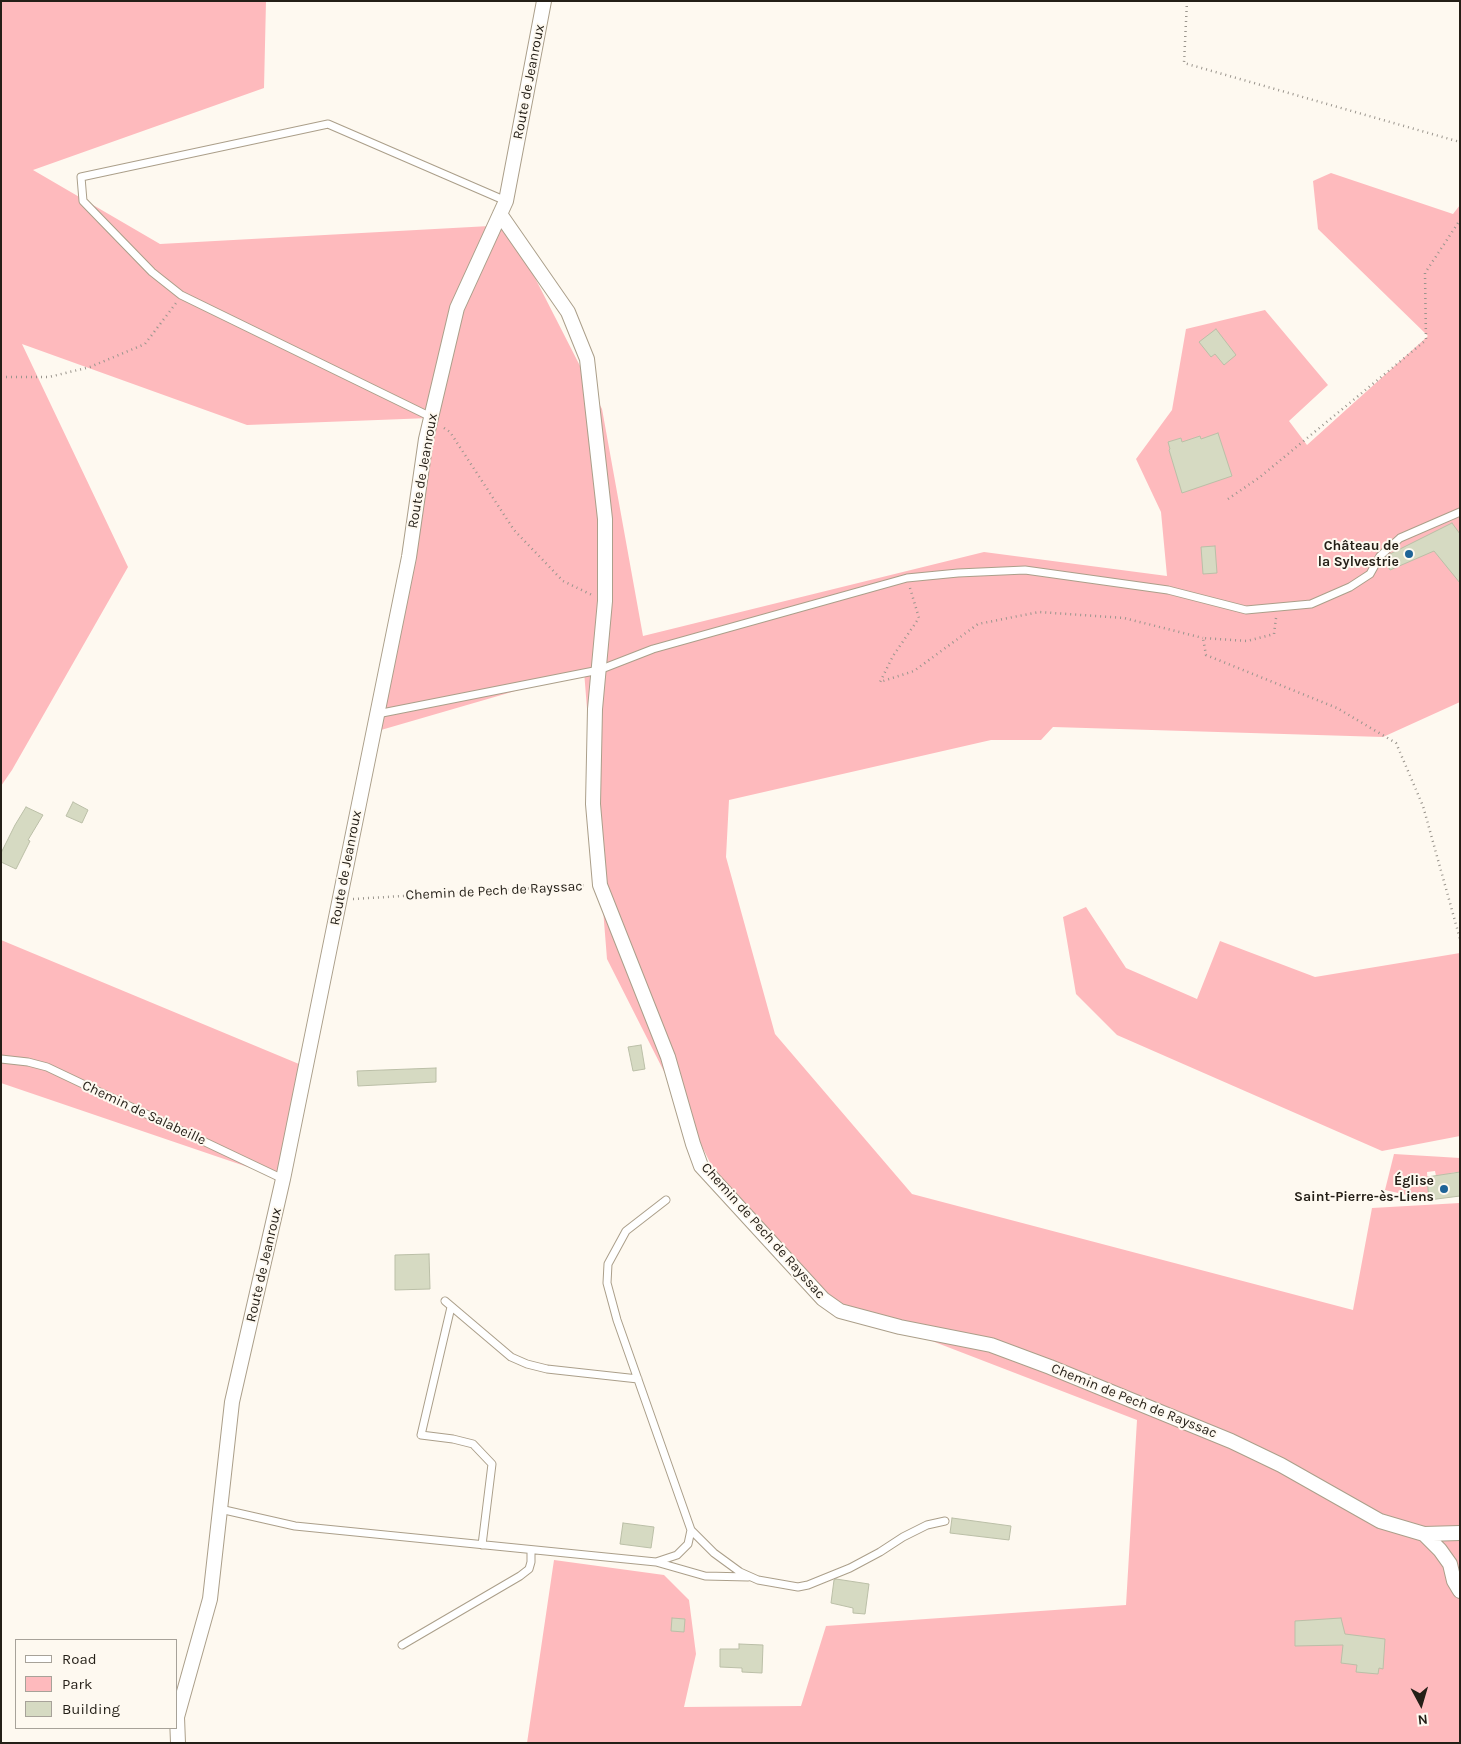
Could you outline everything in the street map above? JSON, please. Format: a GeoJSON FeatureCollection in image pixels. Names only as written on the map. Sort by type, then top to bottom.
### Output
{"type":"FeatureCollection","features":[{"type":"Feature","properties":{"kind":"street","name":"Route de Jeanroux"},"geometry":{"type":"LineString","coordinates":[[178,1713],[210,1599],[232,1402],[283,1178],[409,557],[426,440],[457,308],[506,200],[544,1]]}},
{"type":"Feature","properties":{"kind":"street"},"geometry":{"type":"LineString","coordinates":[[500,214],[568,312],[587,359],[605,518],[604,601],[596,709],[593,804],[600,885]]}},
{"type":"Feature","properties":{"kind":"street","name":"Chemin de Pech de Rayssac"},"geometry":{"type":"LineString","coordinates":[[600,885],[668,1057],[701,1166],[823,1299],[840,1311],[900,1327],[991,1345],[1050,1367],[1231,1441],[1281,1465],[1380,1520],[1424,1534]]}},
{"type":"Feature","properties":{"kind":"street"},"geometry":{"type":"LineString","coordinates":[[1424,1534],[1460,1533]]}},
{"type":"Feature","properties":{"kind":"street"},"geometry":{"type":"LineString","coordinates":[[1424,1534],[1440,1550],[1450,1564],[1454,1581],[1460,1591]]}},
{"type":"Feature","properties":{"kind":"street","name":"Route de Jeanroux"},"geometry":{"type":"LineString","coordinates":[[177,1729],[178,1743]]}},
{"type":"Feature","properties":{"kind":"lane"},"geometry":{"type":"LineString","coordinates":[[432,417],[181,295],[152,272],[83,201],[82,177],[328,124],[506,200]]}},
{"type":"Feature","properties":{"kind":"lane"},"geometry":{"type":"LineString","coordinates":[[377,714],[599,670],[653,649],[907,578],[958,572],[1026,570],[1168,590],[1246,610],[1311,604],[1350,587],[1370,574],[1380,556],[1400,538],[1460,512]]}},
{"type":"Feature","properties":{"kind":"lane","name":"Chemin de Salabeille"},"geometry":{"type":"LineString","coordinates":[[1,1059],[28,1062],[47,1068],[283,1178]]}},
{"type":"Feature","properties":{"kind":"lane"},"geometry":{"type":"LineString","coordinates":[[666,1200],[626,1231],[608,1264],[607,1283],[617,1320],[691,1530],[714,1553],[740,1572],[758,1580],[798,1587],[808,1585],[850,1568],[926,1525],[945,1521]]}},
{"type":"Feature","properties":{"kind":"lane"},"geometry":{"type":"LineString","coordinates":[[445,1301],[511,1357],[527,1364],[547,1369],[638,1379]]}},
{"type":"Feature","properties":{"kind":"lane"},"geometry":{"type":"LineString","coordinates":[[451,1307],[421,1435],[453,1439],[472,1444],[492,1464],[482,1545]]}},
{"type":"Feature","properties":{"kind":"lane"},"geometry":{"type":"LineString","coordinates":[[220,1509],[295,1526],[656,1562],[705,1576],[751,1577]]}},
{"type":"Feature","properties":{"kind":"lane"},"geometry":{"type":"LineString","coordinates":[[656,1562],[678,1555],[688,1544],[691,1530]]}},
{"type":"Feature","properties":{"kind":"lane"},"geometry":{"type":"LineString","coordinates":[[402,1645],[520,1576],[529,1569],[531,1550]]}},
{"type":"Feature","properties":{"kind":"path"},"geometry":{"type":"LineString","coordinates":[[1187,1],[1184,63],[1460,142]]}},
{"type":"Feature","properties":{"kind":"path"},"geometry":{"type":"LineString","coordinates":[[1228,499],[1260,477],[1426,340],[1425,273],[1460,220]]}},
{"type":"Feature","properties":{"kind":"path"},"geometry":{"type":"LineString","coordinates":[[1,377],[49,378],[90,367],[145,344],[181,295]]}},
{"type":"Feature","properties":{"kind":"path"},"geometry":{"type":"LineString","coordinates":[[432,417],[450,432],[514,530],[563,581],[604,601]]}},
{"type":"Feature","properties":{"kind":"path"},"geometry":{"type":"LineString","coordinates":[[907,578],[919,618],[893,656],[880,682],[914,671],[978,624],[1039,612],[1124,618],[1203,638],[1247,641],[1274,634],[1278,607]]}},
{"type":"Feature","properties":{"kind":"path"},"geometry":{"type":"LineString","coordinates":[[1203,638],[1206,655],[1337,708],[1396,743],[1423,806],[1460,939]]}},
{"type":"Feature","properties":{"kind":"path","name":"Chemin de Pech de Rayssac"},"geometry":{"type":"LineString","coordinates":[[339,900],[600,885]]}},
{"type":"Feature","properties":{"kind":"green space"},"geometry":{"type":"Polygon","coordinates":[[[1,1],[266,1],[264,88],[33,170],[160,244],[508,225],[602,409],[643,636],[984,552],[1167,576],[1161,512],[1136,459],[1172,410],[1186,329],[1265,310],[1328,385],[1289,421],[1307,445],[1428,336],[1318,229],[1313,181],[1331,173],[1453,214],[1460,205],[1460,702],[1383,737],[1053,727],[1041,740],[991,740],[729,800],[726,857],[775,1034],[912,1194],[1353,1310],[1372,1208],[1460,1203],[1460,1743],[527,1743],[554,1560],[664,1575],[689,1600],[696,1654],[684,1707],[801,1706],[826,1626],[1126,1605],[1137,1420],[823,1299],[726,1194],[607,959],[584,671],[381,730],[430,418],[247,425],[22,344],[128,567],[1,786],[1,1]]]}},
{"type":"Feature","properties":{"kind":"green space"},"geometry":{"type":"Polygon","coordinates":[[[1086,907],[1126,968],[1197,999],[1220,941],[1315,977],[1460,953],[1460,1136],[1382,1151],[1117,1035],[1076,994],[1063,917],[1086,907]]]}},
{"type":"Feature","properties":{"kind":"green space"},"geometry":{"type":"Polygon","coordinates":[[[1,940],[311,1069],[283,1179],[1,1083],[1,940]]]}},
{"type":"Feature","properties":{"kind":"green space"},"geometry":{"type":"Polygon","coordinates":[[[1394,1154],[1460,1158],[1460,1172],[1450,1173],[1451,1179],[1437,1181],[1435,1171],[1427,1172],[1429,1200],[1385,1190],[1394,1154]]]}},
{"type":"Feature","properties":{"kind":"building"},"geometry":{"type":"Polygon","coordinates":[[[1216,329],[1236,355],[1224,365],[1215,354],[1211,357],[1199,342],[1216,329]]]}},
{"type":"Feature","properties":{"kind":"building"},"geometry":{"type":"Polygon","coordinates":[[[1218,433],[1232,476],[1182,493],[1168,442],[1181,438],[1182,442],[1200,436],[1201,439],[1218,433]]]}},
{"type":"Feature","properties":{"kind":"building","name":"Château de la Sylvestrie"},"geometry":{"type":"Polygon","coordinates":[[[1452,523],[1460,534],[1460,583],[1434,551],[1390,570],[1384,559],[1390,554],[1452,523]]]}},
{"type":"Feature","properties":{"kind":"building"},"geometry":{"type":"Polygon","coordinates":[[[1215,546],[1217,573],[1203,574],[1201,547],[1215,546]]]}},
{"type":"Feature","properties":{"kind":"building"},"geometry":{"type":"Polygon","coordinates":[[[73,802],[88,810],[82,823],[66,816],[73,802]]]}},
{"type":"Feature","properties":{"kind":"building"},"geometry":{"type":"Polygon","coordinates":[[[26,807],[43,815],[28,840],[30,841],[16,869],[1,862],[1,853],[26,807]]]}},
{"type":"Feature","properties":{"kind":"building"},"geometry":{"type":"Polygon","coordinates":[[[641,1045],[645,1069],[633,1071],[628,1047],[641,1045]]]}},
{"type":"Feature","properties":{"kind":"building"},"geometry":{"type":"Polygon","coordinates":[[[436,1068],[436,1082],[358,1086],[357,1071],[436,1068]]]}},
{"type":"Feature","properties":{"kind":"building","name":"Église Saint-Pierre-ès-Liens"},"geometry":{"type":"Polygon","coordinates":[[[1460,1172],[1460,1196],[1429,1200],[1427,1177],[1460,1172]]]}},
{"type":"Feature","properties":{"kind":"building"},"geometry":{"type":"Polygon","coordinates":[[[429,1254],[430,1289],[395,1290],[395,1255],[429,1254]]]}},
{"type":"Feature","properties":{"kind":"building"},"geometry":{"type":"Polygon","coordinates":[[[952,1518],[1011,1526],[1009,1540],[950,1533],[952,1518]]]}},
{"type":"Feature","properties":{"kind":"building"},"geometry":{"type":"Polygon","coordinates":[[[623,1523],[654,1527],[651,1548],[620,1544],[623,1523]]]}},
{"type":"Feature","properties":{"kind":"building"},"geometry":{"type":"Polygon","coordinates":[[[834,1580],[869,1584],[865,1614],[853,1613],[853,1608],[831,1603],[834,1580]]]}},
{"type":"Feature","properties":{"kind":"building"},"geometry":{"type":"Polygon","coordinates":[[[672,1618],[685,1619],[684,1632],[671,1631],[672,1618]]]}},
{"type":"Feature","properties":{"kind":"building"},"geometry":{"type":"Polygon","coordinates":[[[1341,1618],[1345,1634],[1385,1639],[1383,1669],[1379,1668],[1378,1674],[1356,1672],[1357,1665],[1341,1663],[1343,1645],[1295,1646],[1295,1621],[1341,1618]]]}},
{"type":"Feature","properties":{"kind":"building"},"geometry":{"type":"Polygon","coordinates":[[[739,1644],[763,1645],[762,1673],[742,1672],[742,1668],[720,1667],[720,1649],[739,1649],[739,1644]]]}},
{"type":"Feature","properties":{"kind":"place","name":"Château de la Sylvestrie"},"geometry":{"type":"Point","coordinates":[1409,554]}},
{"type":"Feature","properties":{"kind":"place","name":"Église Saint-Pierre-ès-Liens"},"geometry":{"type":"Point","coordinates":[1444,1189]}}]}
